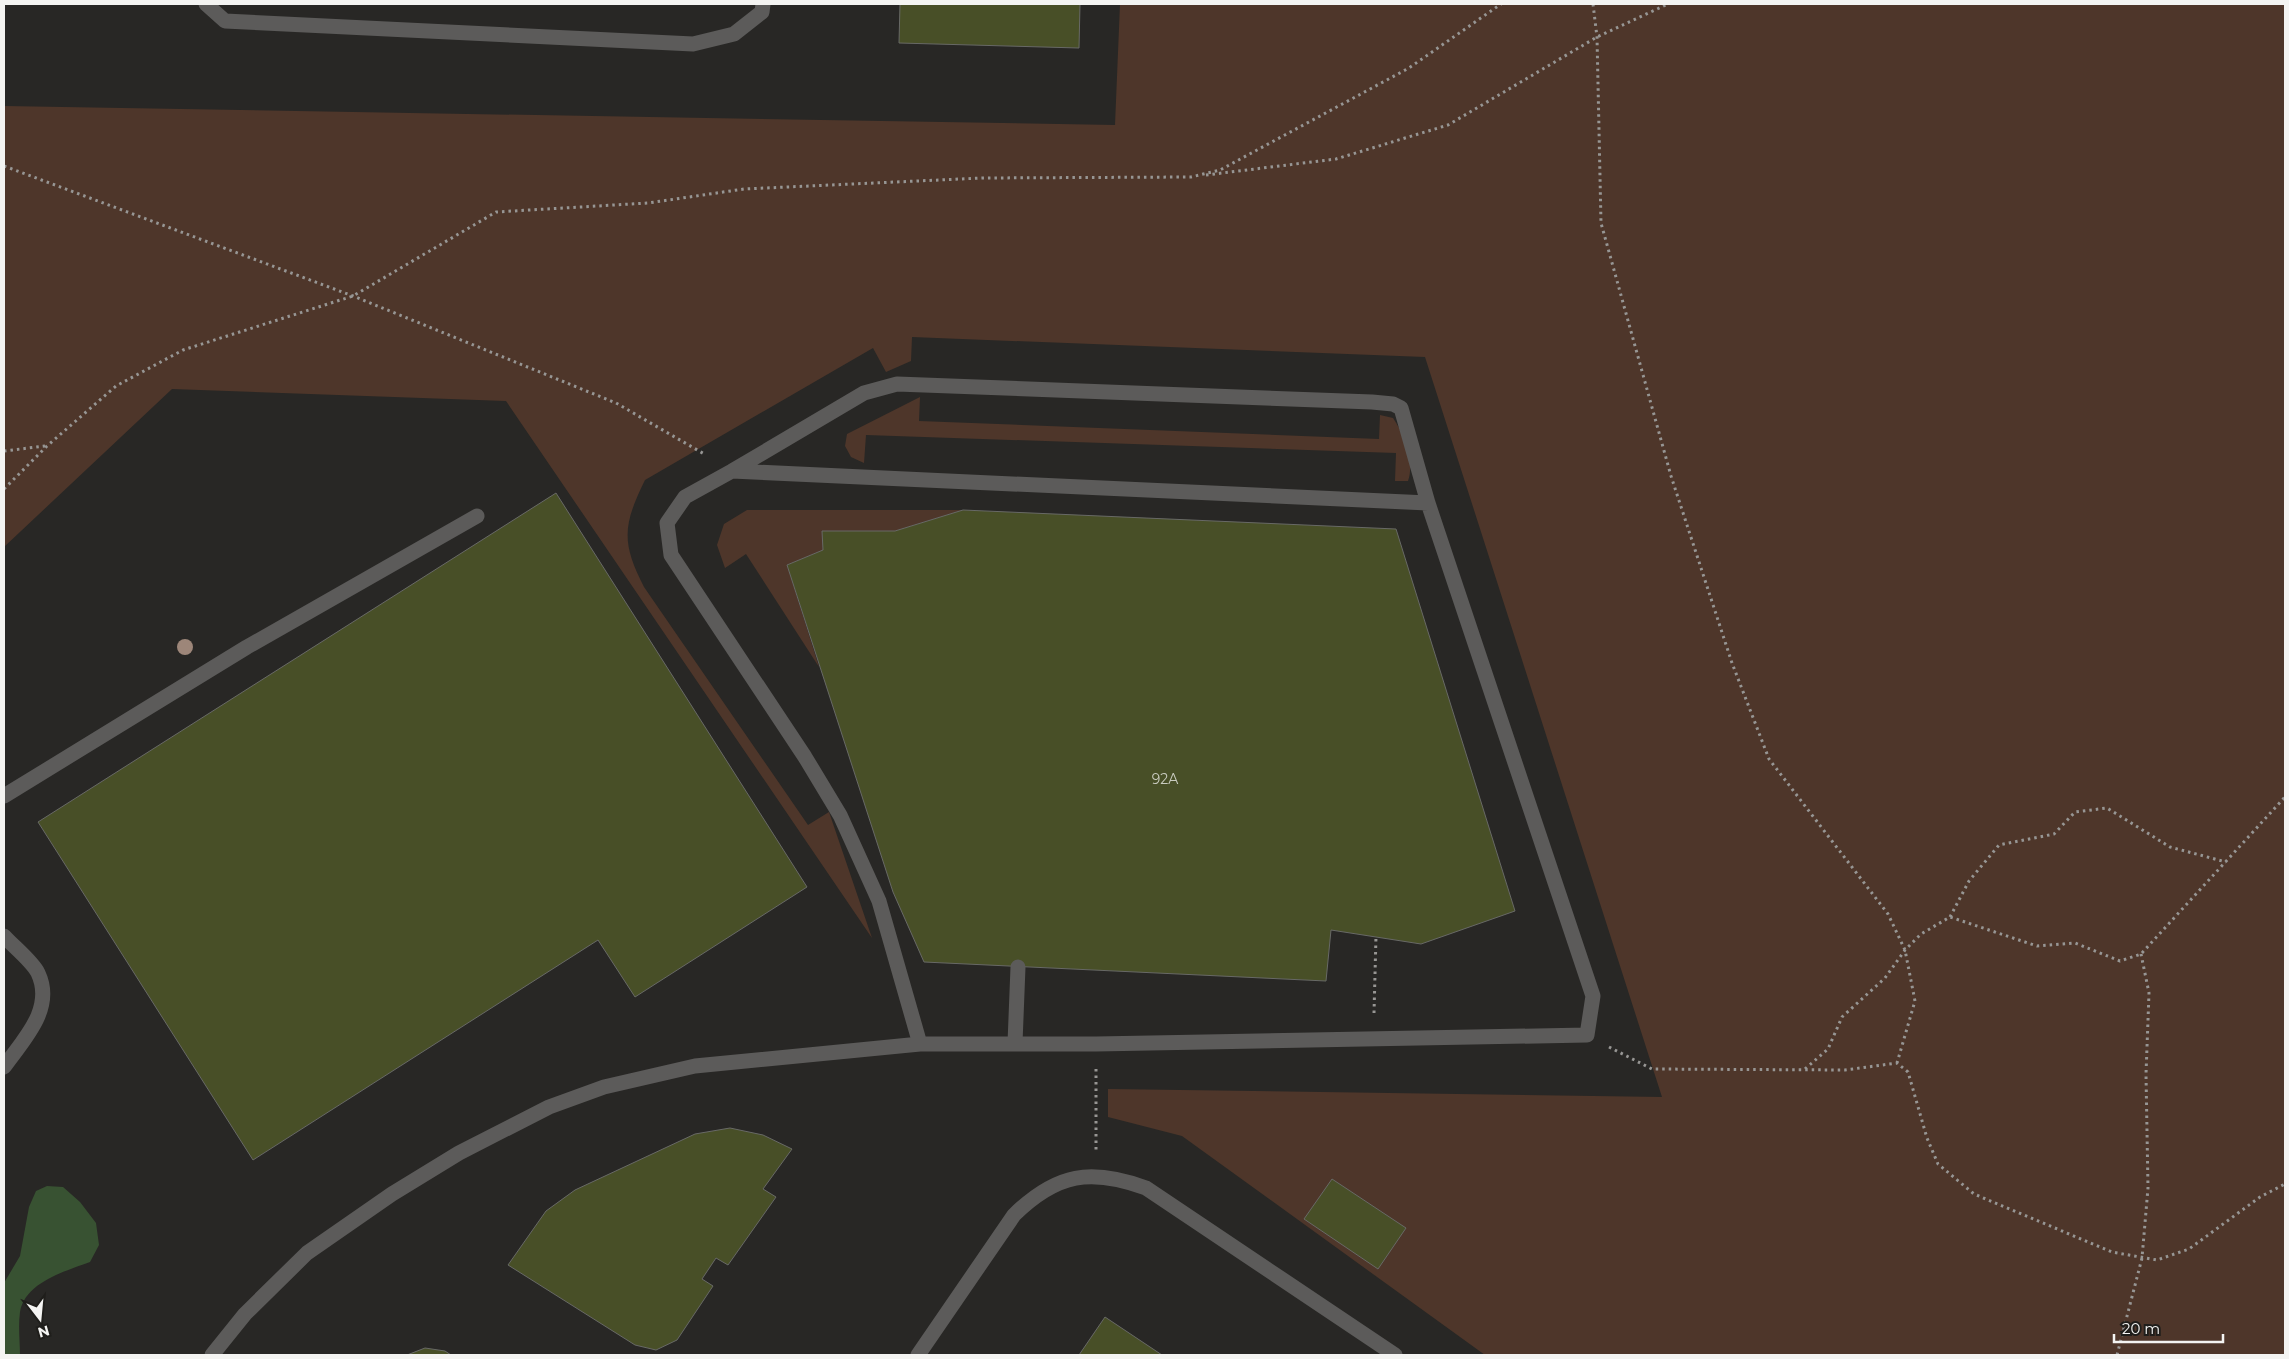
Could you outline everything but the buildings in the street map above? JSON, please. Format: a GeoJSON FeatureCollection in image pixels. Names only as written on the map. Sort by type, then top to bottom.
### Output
{"type":"FeatureCollection","features":[{"type":"Feature","properties":{"kind":"lane"},"geometry":{"type":"LineString","coordinates":[[206,4],[225,22],[693,44],[734,34],[762,12],[763,4]]}},
{"type":"Feature","properties":{"kind":"lane"},"geometry":{"type":"LineString","coordinates":[[212,1355],[245,1314],[307,1253],[392,1194],[459,1153],[549,1107],[604,1088],[695,1066],[920,1044],[1586,1035],[1593,996],[1428,503],[1402,408],[1393,404],[1372,402],[897,384],[864,393],[685,497],[666,523],[671,555],[805,757],[840,815],[879,901],[920,1044]]}},
{"type":"Feature","properties":{"kind":"lane"},"geometry":{"type":"LineString","coordinates":[[732,470],[1428,503]]}},
{"type":"Feature","properties":{"kind":"lane"},"geometry":{"type":"LineString","coordinates":[[4,796],[247,647],[477,516]]}},
{"type":"Feature","properties":{"kind":"lane"},"geometry":{"type":"LineString","coordinates":[[4,936],[38,973],[44,996],[39,1018],[4,1067]]}},
{"type":"Feature","properties":{"kind":"lane"},"geometry":{"type":"LineString","coordinates":[[1016,1043],[1018,967]]}},
{"type":"Feature","properties":{"kind":"lane"},"geometry":{"type":"LineString","coordinates":[[918,1355],[1014,1215],[1030,1200],[1050,1187],[1072,1178],[1096,1176],[1120,1178],[1146,1188],[1395,1355]]}},
{"type":"Feature","properties":{"kind":"path"},"geometry":{"type":"LineString","coordinates":[[1191,177],[1220,170],[1409,68],[1501,4]]}},
{"type":"Feature","properties":{"kind":"path"},"geometry":{"type":"LineString","coordinates":[[1593,4],[1597,37],[1601,223],[1671,476],[1732,664],[1769,760],[1888,914],[1905,950],[1915,1001],[1897,1063]]}},
{"type":"Feature","properties":{"kind":"path"},"geometry":{"type":"LineString","coordinates":[[4,489],[47,446],[116,386],[183,350],[353,296],[496,212],[648,203],[764,188],[982,178],[1191,177],[1336,159],[1448,124],[1597,37],[1668,4]]}},
{"type":"Feature","properties":{"kind":"path"},"geometry":{"type":"LineString","coordinates":[[4,166],[353,296],[616,403],[732,470]]}},
{"type":"Feature","properties":{"kind":"path"},"geometry":{"type":"LineString","coordinates":[[4,451],[47,446]]}},
{"type":"Feature","properties":{"kind":"path"},"geometry":{"type":"LineString","coordinates":[[1950,917],[2037,946],[2075,943],[2120,961],[2141,954],[2285,797]]}},
{"type":"Feature","properties":{"kind":"path"},"geometry":{"type":"LineString","coordinates":[[1804,1070],[1828,1049],[1842,1017],[1885,978],[1905,950],[1921,934],[1950,917],[1969,881],[1999,846],[2054,834],[2075,812],[2107,808],[2170,847],[2226,862]]}},
{"type":"Feature","properties":{"kind":"path"},"geometry":{"type":"LineString","coordinates":[[1373,1039],[1376,936]]}},
{"type":"Feature","properties":{"kind":"path"},"geometry":{"type":"LineString","coordinates":[[2117,1355],[2142,1258],[2148,1188],[2146,1074],[2149,993],[2141,954]]}},
{"type":"Feature","properties":{"kind":"path"},"geometry":{"type":"LineString","coordinates":[[1586,1035],[1652,1069],[1845,1070],[1897,1063],[1908,1072],[1926,1138],[1938,1164],[1974,1194],[2112,1252],[2156,1260],[2190,1249],[2260,1197],[2285,1184]]}},
{"type":"Feature","properties":{"kind":"path"},"geometry":{"type":"LineString","coordinates":[[1096,1078],[1096,1123]]}},
{"type":"Feature","properties":{"kind":"shaded area"},"geometry":{"type":"Polygon","coordinates":[[[1120,4],[2285,4],[2285,1355],[1485,1355],[1182,1136],[1108,1117],[1108,1089],[1662,1097],[1425,357],[912,337],[911,361],[886,372],[873,348],[645,480],[632,509],[628,534],[631,558],[644,587],[808,825],[829,812],[872,938],[506,401],[172,389],[4,547],[4,106],[1115,125],[1120,4]]]}},
{"type":"Feature","properties":{"kind":"shaded area"},"geometry":{"type":"Polygon","coordinates":[[[920,397],[919,421],[1379,439],[1380,415],[1393,418],[1401,432],[1409,457],[1410,473],[1408,481],[1395,481],[1396,453],[866,435],[864,463],[851,457],[845,446],[847,434],[920,397]]]}},
{"type":"Feature","properties":{"kind":"shaded area"},"geometry":{"type":"Polygon","coordinates":[[[747,510],[963,510],[895,531],[822,531],[823,550],[787,565],[819,667],[746,554],[725,568],[717,545],[724,524],[747,510]]]}},
{"type":"Feature","properties":{"kind":"shaded area"},"geometry":{"type":"Polygon","coordinates":[[[47,1186],[63,1187],[80,1202],[96,1223],[99,1245],[90,1262],[48,1279],[30,1293],[23,1302],[20,1312],[20,1355],[4,1355],[4,1283],[20,1256],[29,1207],[36,1191],[47,1186]]]}}]}
